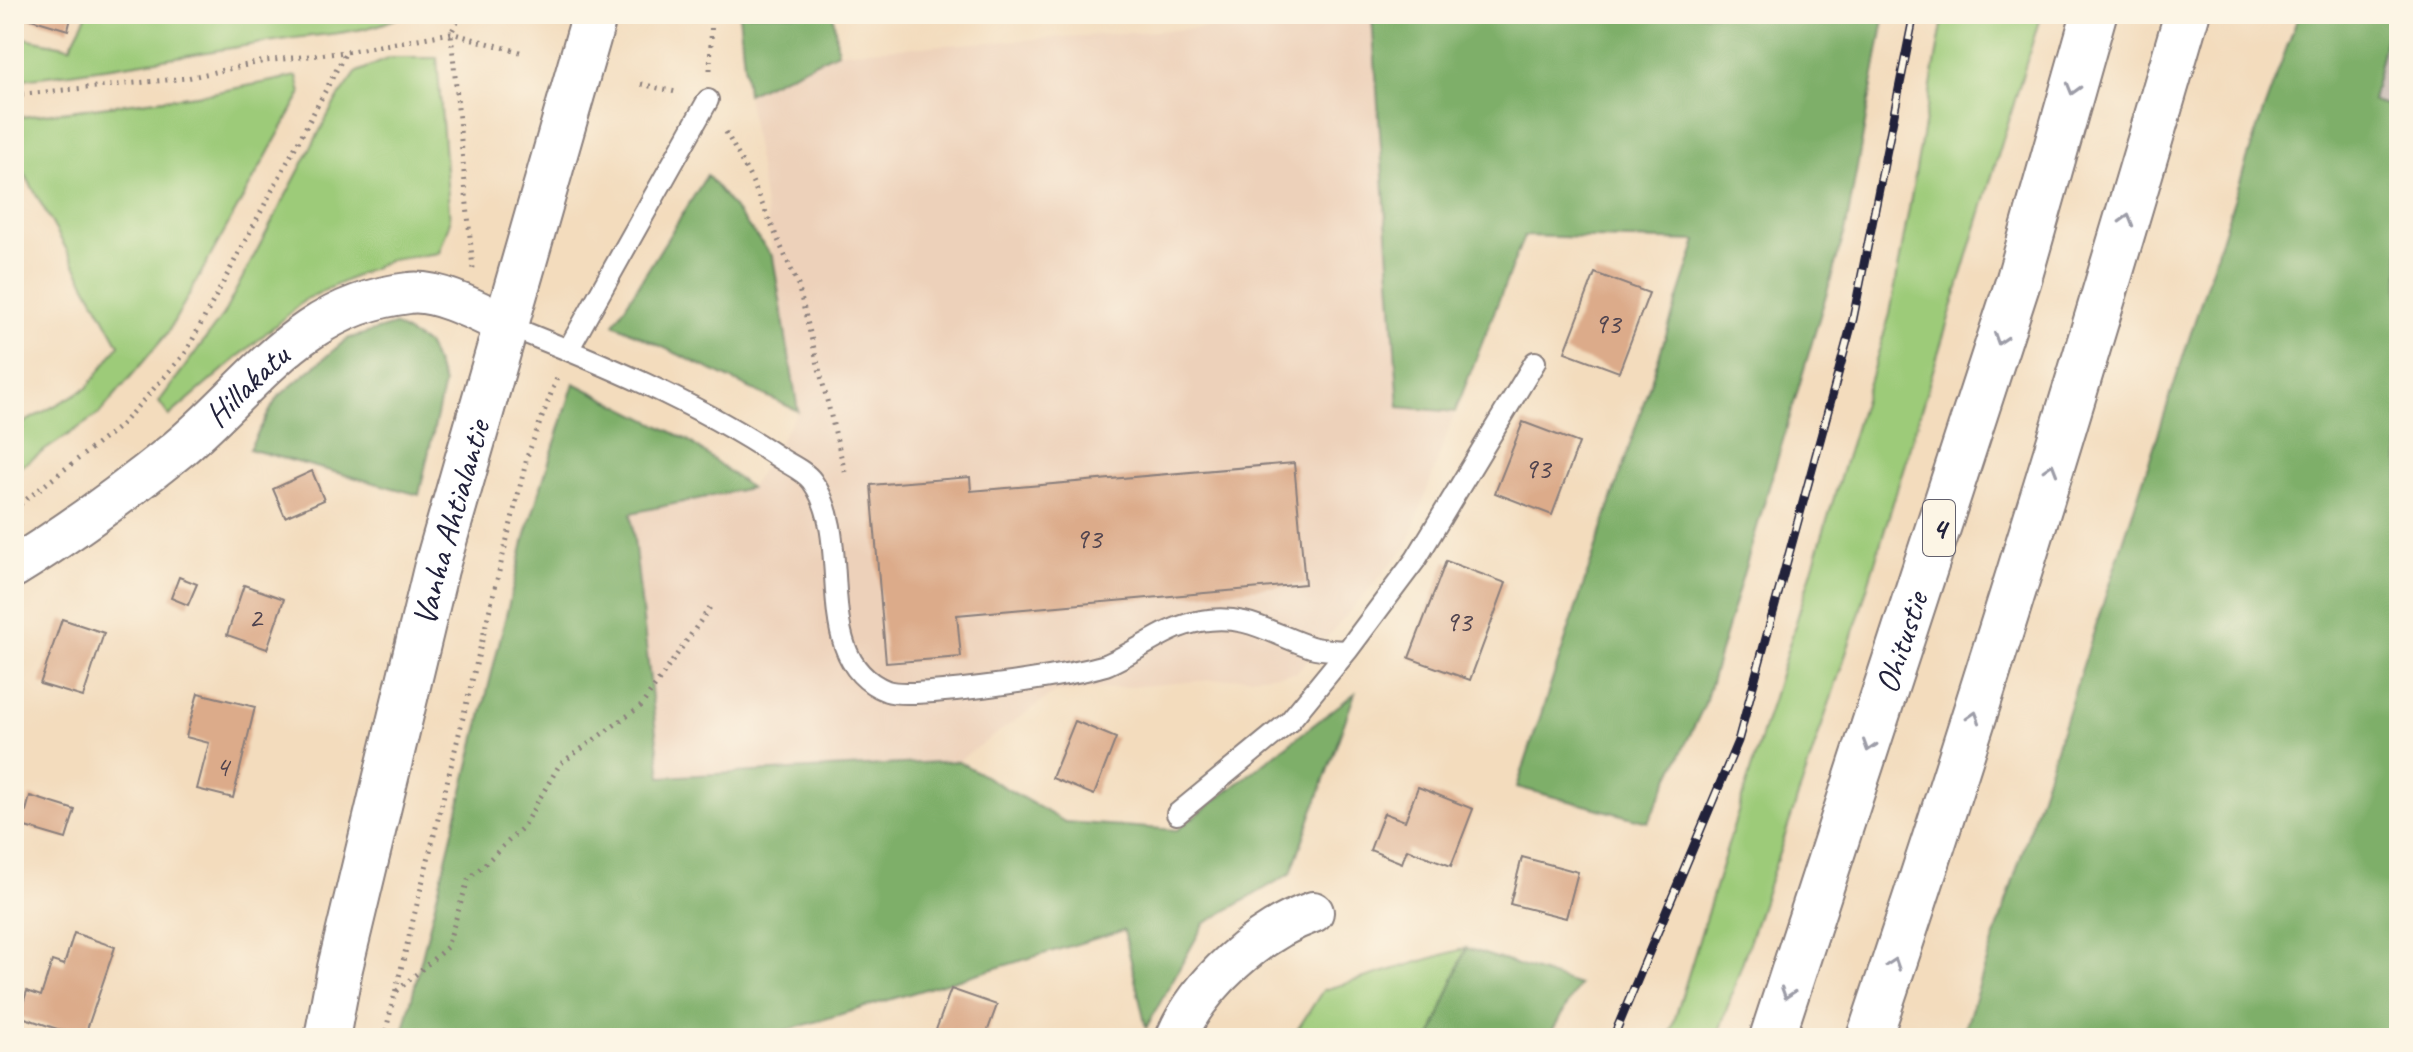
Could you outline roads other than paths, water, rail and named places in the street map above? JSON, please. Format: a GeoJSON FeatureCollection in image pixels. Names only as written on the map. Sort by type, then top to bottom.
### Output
{"type":"FeatureCollection","features":[{"type":"Feature","properties":{"kind":"main road","name":"Vanha Ahtialantie"},"geometry":{"type":"LineString","coordinates":[[327,1038],[340,968],[436,569],[595,14]]}},
{"type":"Feature","properties":{"kind":"main road","name":"Ohitustie"},"geometry":{"type":"LineString","coordinates":[[1772,1038],[2019,279],[2094,14]]}},
{"type":"Feature","properties":{"kind":"main road"},"geometry":{"type":"LineString","coordinates":[[1869,1038],[1944,814],[2187,14]]}},
{"type":"Feature","properties":{"kind":"street","name":"Hillakatu"},"geometry":{"type":"LineString","coordinates":[[14,567],[75,529],[179,448],[301,333],[351,306],[412,292],[463,305],[506,325]]}},
{"type":"Feature","properties":{"kind":"street"},"geometry":{"type":"LineString","coordinates":[[1176,1038],[1214,976],[1295,918],[1313,912]]}},
{"type":"Feature","properties":{"kind":"lane"},"geometry":{"type":"LineString","coordinates":[[568,350],[708,100]]}},
{"type":"Feature","properties":{"kind":"lane"},"geometry":{"type":"LineString","coordinates":[[506,325],[607,365],[757,443],[812,479],[831,522],[843,650],[860,677],[890,693],[1007,685],[1107,664],[1163,632],[1203,620],[1256,622],[1312,647],[1347,651]]}},
{"type":"Feature","properties":{"kind":"lane"},"geometry":{"type":"LineString","coordinates":[[1177,814],[1289,722],[1347,651],[1416,559],[1535,362]]}},
{"type":"Feature","properties":{"kind":"railway"},"geometry":{"type":"LineString","coordinates":[[1613,1038],[1738,741],[1853,319],[1914,14]]}}]}
